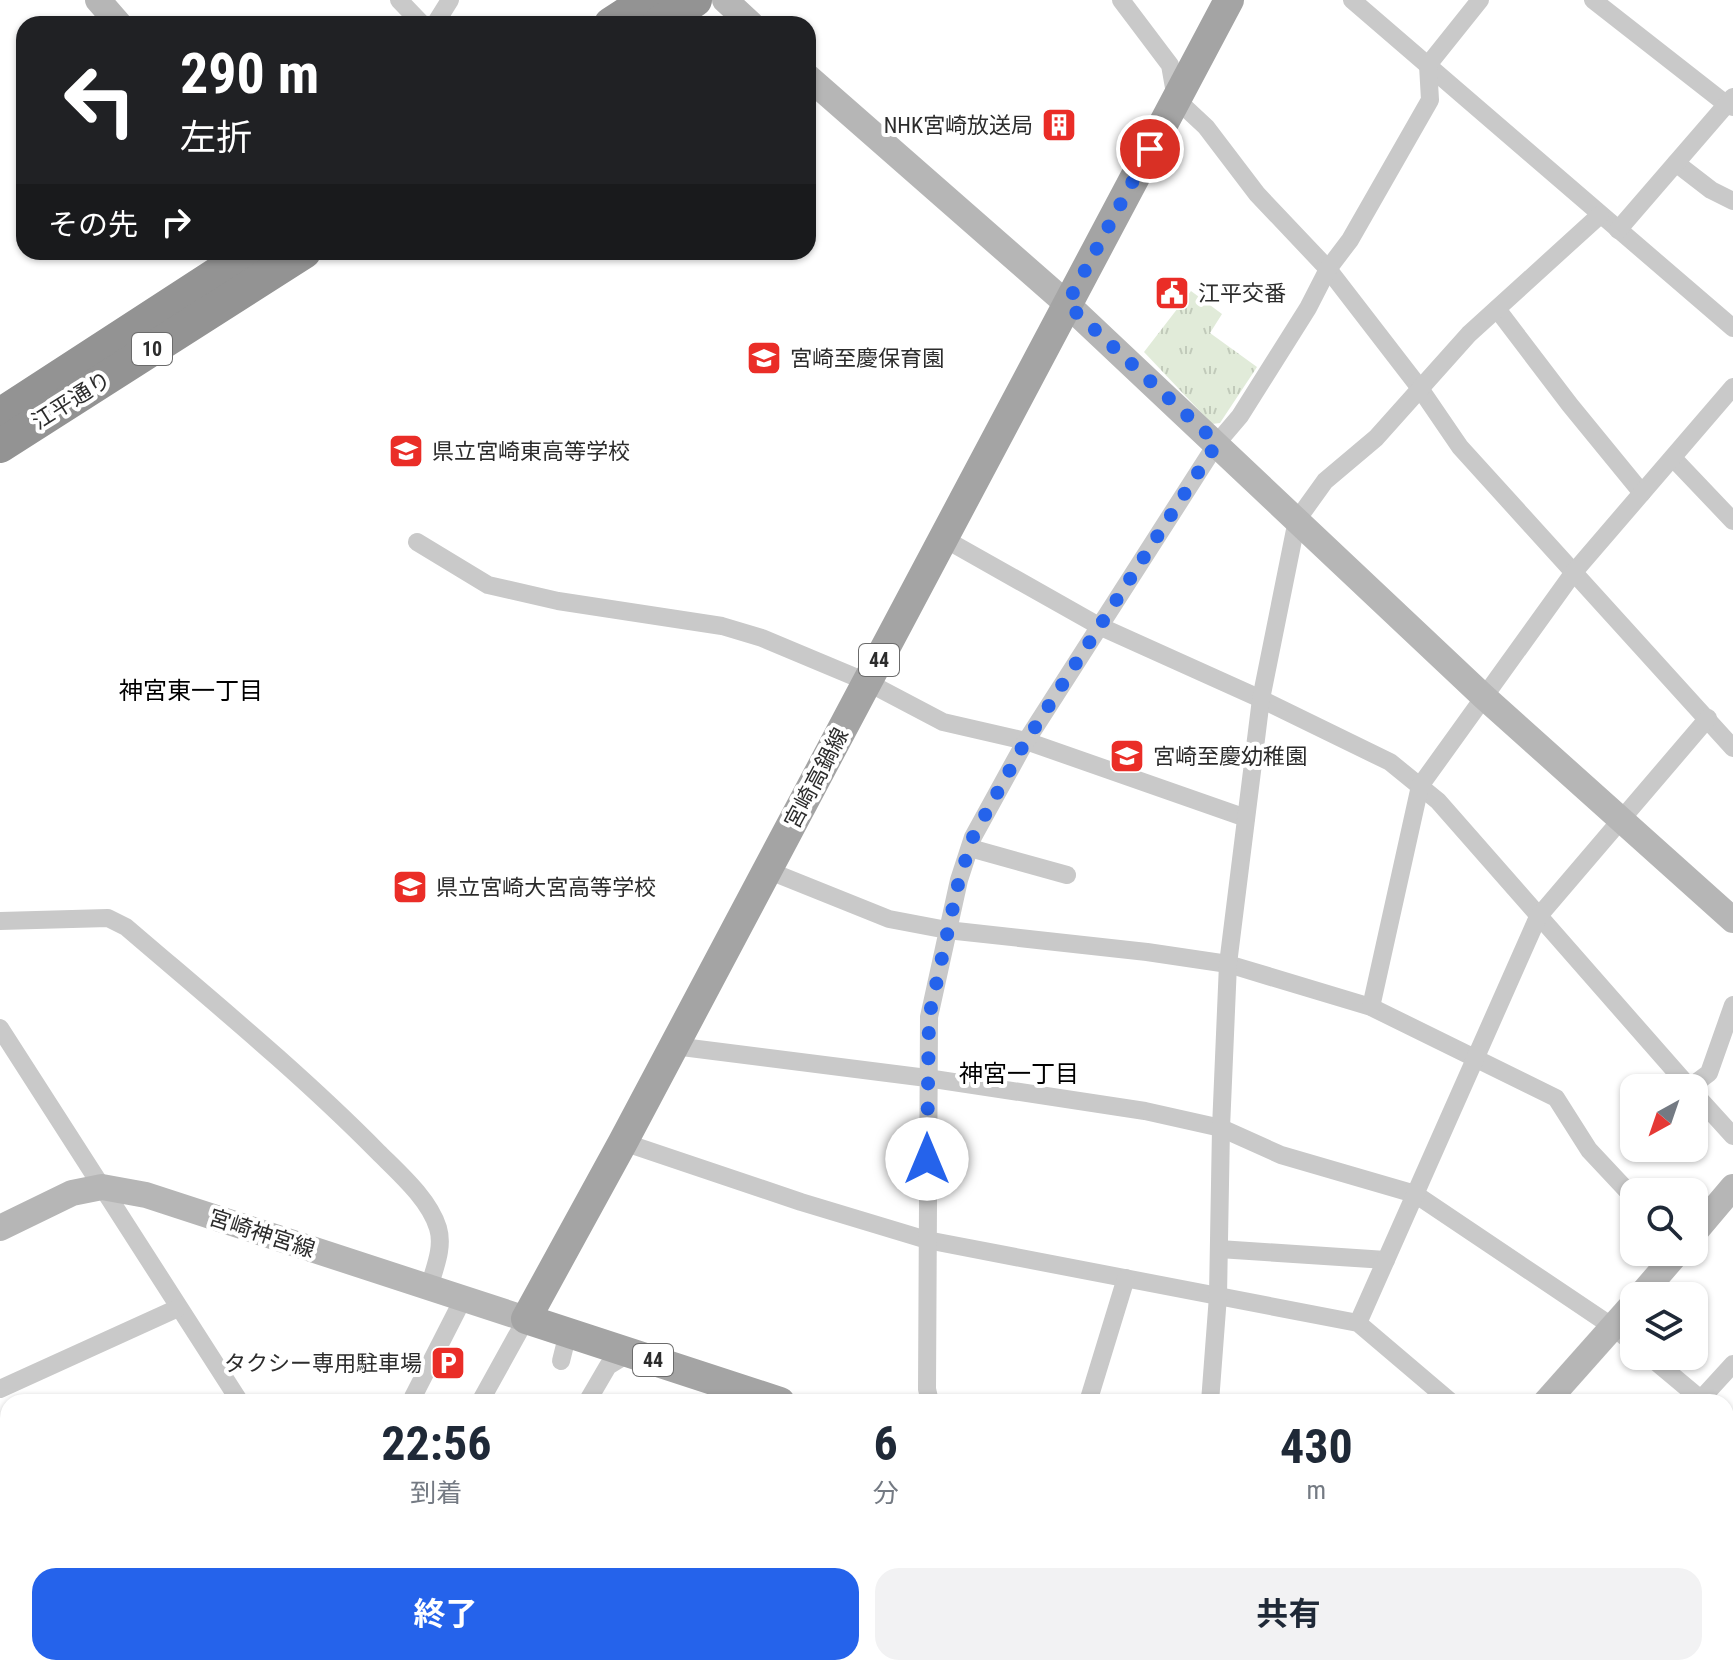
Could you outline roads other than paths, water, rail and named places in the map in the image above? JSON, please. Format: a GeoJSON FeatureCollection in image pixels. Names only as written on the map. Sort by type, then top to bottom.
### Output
{"type":"FeatureCollection","features":[{"type":"Feature","properties":{"kind":"highway"},"geometry":{"type":"LineString","coordinates":[[623,16],[648,0]]}},
{"type":"Feature","properties":{"kind":"highway"},"geometry":{"type":"LineString","coordinates":[[670,16],[695,0]]}},
{"type":"Feature","properties":{"kind":"highway","name":"江平通り"},"geometry":{"type":"LineString","coordinates":[[0,415],[239,260]]}},
{"type":"Feature","properties":{"kind":"highway","name":"江平通り"},"geometry":{"type":"LineString","coordinates":[[0,446],[291,260]]}},
{"type":"Feature","properties":{"kind":"main road","name":"宮崎高鍋線"},"geometry":{"type":"LineString","coordinates":[[526,1319],[1229,0]]}},
{"type":"Feature","properties":{"kind":"main road","name":"44"},"geometry":{"type":"LineString","coordinates":[[526,1319],[565,1347],[629,1353],[755,1394]]}},
{"type":"Feature","properties":{"kind":"street"},"geometry":{"type":"LineString","coordinates":[[98,0],[112,16]]}},
{"type":"Feature","properties":{"kind":"street"},"geometry":{"type":"LineString","coordinates":[[399,0],[414,16]]}},
{"type":"Feature","properties":{"kind":"street"},"geometry":{"type":"LineString","coordinates":[[725,0],[742,16]]}},
{"type":"Feature","properties":{"kind":"street"},"geometry":{"type":"LineString","coordinates":[[1121,0],[1170,65],[1176,99],[1206,127],[1257,194],[1328,269],[1419,387],[1460,447],[1733,748]]}},
{"type":"Feature","properties":{"kind":"street"},"geometry":{"type":"LineString","coordinates":[[1352,0],[1733,328]]}},
{"type":"Feature","properties":{"kind":"street"},"geometry":{"type":"LineString","coordinates":[[928,1394],[929,1017],[947,930],[973,837],[1026,741],[1217,443],[1249,402],[1308,308],[1328,269],[1350,240],[1430,100],[1428,65],[1480,0]]}},
{"type":"Feature","properties":{"kind":"street"},"geometry":{"type":"LineString","coordinates":[[1593,0],[1731,103],[1618,230]]}},
{"type":"Feature","properties":{"kind":"street"},"geometry":{"type":"LineString","coordinates":[[816,84],[1067,304],[1483,696],[1733,920]]}},
{"type":"Feature","properties":{"kind":"street"},"geometry":{"type":"LineString","coordinates":[[1676,163],[1711,190],[1733,201]]}},
{"type":"Feature","properties":{"kind":"street"},"geometry":{"type":"LineString","coordinates":[[1211,1394],[1218,1296],[1228,964],[1261,699],[1297,520],[1325,481],[1376,438],[1419,387],[1497,309],[1600,215]]}},
{"type":"Feature","properties":{"kind":"street"},"geometry":{"type":"LineString","coordinates":[[1497,309],[1642,493]]}},
{"type":"Feature","properties":{"kind":"street"},"geometry":{"type":"LineString","coordinates":[[1371,1007],[1420,786],[1574,572],[1733,387]]}},
{"type":"Feature","properties":{"kind":"street"},"geometry":{"type":"LineString","coordinates":[[1673,458],[1733,521]]}},
{"type":"Feature","properties":{"kind":"street"},"geometry":{"type":"LineString","coordinates":[[943,538],[1099,626],[1261,699],[1390,762],[1438,801],[1677,1074]]}},
{"type":"Feature","properties":{"kind":"street"},"geometry":{"type":"LineString","coordinates":[[417,542],[488,585],[558,601],[722,626],[762,638],[867,682],[943,722],[1026,741],[1246,818]]}},
{"type":"Feature","properties":{"kind":"street"},"geometry":{"type":"LineString","coordinates":[[1358,1323],[1538,917],[1708,718]]}},
{"type":"Feature","properties":{"kind":"street"},"geometry":{"type":"LineString","coordinates":[[970,848],[1067,875]]}},
{"type":"Feature","properties":{"kind":"street"},"geometry":{"type":"LineString","coordinates":[[767,870],[889,919],[947,930],[1228,964],[1371,1007],[1556,1098],[1589,1150],[1620,1183]]}},
{"type":"Feature","properties":{"kind":"street"},"geometry":{"type":"LineString","coordinates":[[0,921],[108,918],[126,927],[331,1105],[426,1205],[439,1232],[440,1249],[429,1288]]}},
{"type":"Feature","properties":{"kind":"street"},"geometry":{"type":"LineString","coordinates":[[1708,1074],[1733,1005]]}},
{"type":"Feature","properties":{"kind":"street"},"geometry":{"type":"LineString","coordinates":[[0,1028],[8,1058],[102,1187],[235,1394]]}},
{"type":"Feature","properties":{"kind":"street"},"geometry":{"type":"LineString","coordinates":[[674,1046],[927,1078],[1145,1111],[1221,1128],[1281,1155],[1415,1194],[1620,1333]]}},
{"type":"Feature","properties":{"kind":"street"},"geometry":{"type":"LineString","coordinates":[[1708,1108],[1733,1136]]}},
{"type":"Feature","properties":{"kind":"street"},"geometry":{"type":"LineString","coordinates":[[623,1142],[801,1202],[927,1240],[1358,1323],[1442,1394]]}},
{"type":"Feature","properties":{"kind":"street","name":"宮崎神宮線"},"geometry":{"type":"LineString","coordinates":[[0,1228],[72,1193],[102,1187],[146,1195],[526,1319]]}},
{"type":"Feature","properties":{"kind":"street"},"geometry":{"type":"LineString","coordinates":[[1708,1216],[1733,1187]]}},
{"type":"Feature","properties":{"kind":"street"},"geometry":{"type":"LineString","coordinates":[[1219,1249],[1386,1260]]}},
{"type":"Feature","properties":{"kind":"street"},"geometry":{"type":"LineString","coordinates":[[1652,1282],[1666,1266]]}},
{"type":"Feature","properties":{"kind":"street"},"geometry":{"type":"LineString","coordinates":[[1090,1394],[1126,1278]]}},
{"type":"Feature","properties":{"kind":"street"},"geometry":{"type":"LineString","coordinates":[[415,1394],[463,1299]]}},
{"type":"Feature","properties":{"kind":"street"},"geometry":{"type":"LineString","coordinates":[[0,1389],[178,1308]]}},
{"type":"Feature","properties":{"kind":"street"},"geometry":{"type":"LineString","coordinates":[[484,1394],[526,1319]]}},
{"type":"Feature","properties":{"kind":"street"},"geometry":{"type":"LineString","coordinates":[[1553,1394],[1620,1319]]}},
{"type":"Feature","properties":{"kind":"street"},"geometry":{"type":"LineString","coordinates":[[592,1394],[608,1366],[629,1353]]}},
{"type":"Feature","properties":{"kind":"street"},"geometry":{"type":"LineString","coordinates":[[1709,1394],[1733,1364]]}},
{"type":"Feature","properties":{"kind":"street"},"geometry":{"type":"LineString","coordinates":[[1666,1370],[1695,1394]]}},
{"type":"Feature","properties":{"kind":"place","name":"NHK宮崎放送局"},"geometry":{"type":"Point","coordinates":[1059,125]}},
{"type":"Feature","properties":{"kind":"place","name":"江平交番"},"geometry":{"type":"Point","coordinates":[1172,293]}},
{"type":"Feature","properties":{"kind":"place","name":"宮崎至慶保育園"},"geometry":{"type":"Point","coordinates":[764,358]}},
{"type":"Feature","properties":{"kind":"place","name":"県立宮崎東高等学校"},"geometry":{"type":"Point","coordinates":[406,451]}},
{"type":"Feature","properties":{"kind":"place","name":"宮崎至慶幼稚園"},"geometry":{"type":"Point","coordinates":[1127,756]}},
{"type":"Feature","properties":{"kind":"place","name":"県立宮崎大宮高等学校"},"geometry":{"type":"Point","coordinates":[410,887]}},
{"type":"Feature","properties":{"kind":"place","name":"タクシー専用駐車場"},"geometry":{"type":"Point","coordinates":[448,1363]}},
{"type":"Feature","properties":{"kind":"district","name":"神宮東一丁目"},"geometry":{"type":"Point","coordinates":[191,691]}},
{"type":"Feature","properties":{"kind":"district","name":"神宮一丁目"},"geometry":{"type":"Point","coordinates":[1019,1074]}}]}
